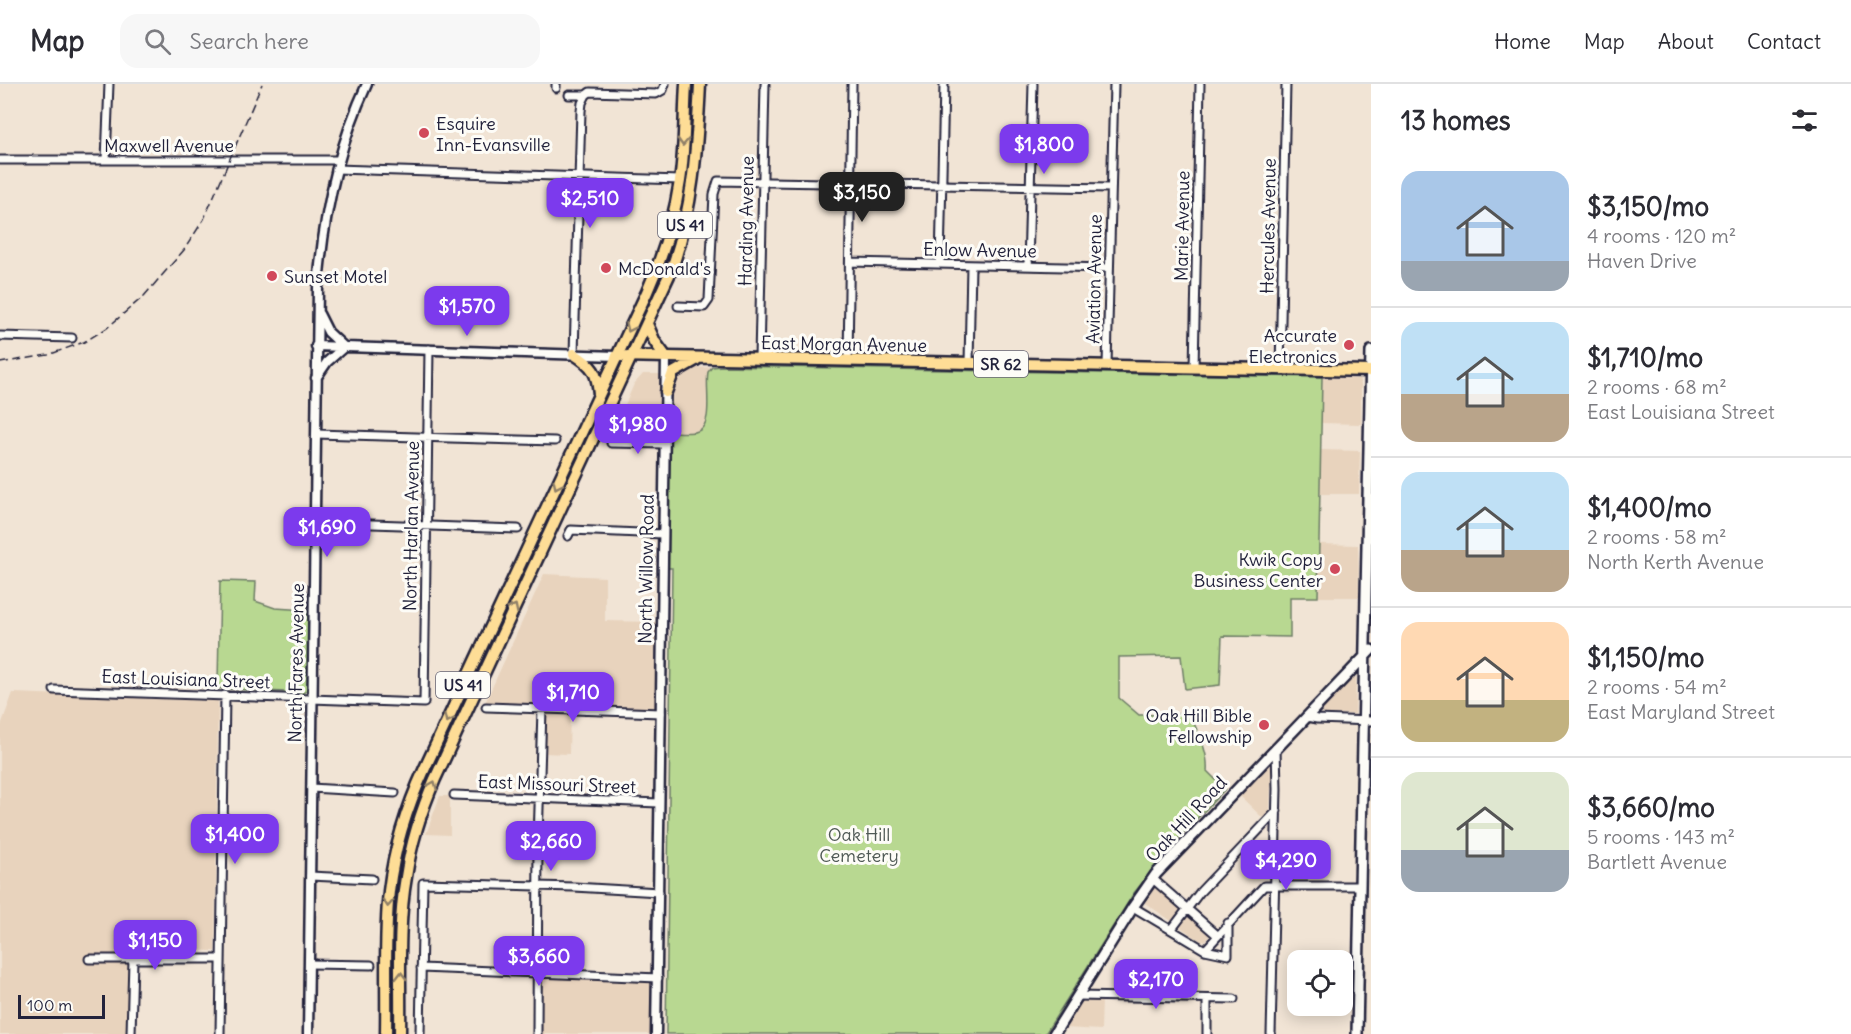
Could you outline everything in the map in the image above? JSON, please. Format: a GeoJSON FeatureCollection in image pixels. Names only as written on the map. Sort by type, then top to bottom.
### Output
{"type":"FeatureCollection","features":[{"type":"Feature","properties":{"kind":"main road","name":"US 41"},"geometry":{"type":"LineString","coordinates":[[386,1034],[389,891],[405,818],[421,776],[661,258],[671,225],[680,180],[686,84]]}},
{"type":"Feature","properties":{"kind":"main road","name":"US 41"},"geometry":{"type":"LineString","coordinates":[[400,1034],[403,902],[410,852],[422,811],[671,271],[686,219],[696,158],[700,84]]}},
{"type":"Feature","properties":{"kind":"main road"},"geometry":{"type":"LineString","coordinates":[[647,324],[666,357]]}},
{"type":"Feature","properties":{"kind":"main road"},"geometry":{"type":"LineString","coordinates":[[1357,1034],[1367,720],[1371,351]]}},
{"type":"Feature","properties":{"kind":"main road"},"geometry":{"type":"LineString","coordinates":[[574,354],[590,365],[595,372],[599,395]]}},
{"type":"Feature","properties":{"kind":"main road","name":"East Morgan Avenue"},"geometry":{"type":"LineString","coordinates":[[617,356],[1371,371]]}},
{"type":"Feature","properties":{"kind":"main road"},"geometry":{"type":"LineString","coordinates":[[666,392],[673,373],[699,358]]}},
{"type":"Feature","properties":{"kind":"main road","name":"Oak Hill Road"},"geometry":{"type":"LineString","coordinates":[[1054,1034],[1153,879],[1175,853],[1368,653]]}},
{"type":"Feature","properties":{"kind":"street"},"geometry":{"type":"LineString","coordinates":[[106,159],[109,84]]}},
{"type":"Feature","properties":{"kind":"street","name":"North Fares Avenue"},"geometry":{"type":"LineString","coordinates":[[308,1034],[317,310],[321,246],[337,164],[367,84]]}},
{"type":"Feature","properties":{"kind":"street"},"geometry":{"type":"LineString","coordinates":[[628,94],[629,84]]}},
{"type":"Feature","properties":{"kind":"street"},"geometry":{"type":"LineString","coordinates":[[569,95],[589,90],[656,94],[661,92],[665,84]]}},
{"type":"Feature","properties":{"kind":"street","name":"Harding Avenue"},"geometry":{"type":"LineString","coordinates":[[759,359],[765,84]]}},
{"type":"Feature","properties":{"kind":"street"},"geometry":{"type":"LineString","coordinates":[[848,361],[852,84]]}},
{"type":"Feature","properties":{"kind":"street"},"geometry":{"type":"LineString","coordinates":[[940,264],[944,84]]}},
{"type":"Feature","properties":{"kind":"street"},"geometry":{"type":"LineString","coordinates":[[1028,266],[1033,84]]}},
{"type":"Feature","properties":{"kind":"street","name":"Aviation Avenue"},"geometry":{"type":"LineString","coordinates":[[1107,366],[1114,84]]}},
{"type":"Feature","properties":{"kind":"street","name":"Marie Avenue"},"geometry":{"type":"LineString","coordinates":[[1194,368],[1200,84]]}},
{"type":"Feature","properties":{"kind":"street","name":"Hercules Avenue"},"geometry":{"type":"LineString","coordinates":[[1281,369],[1286,84]]}},
{"type":"Feature","properties":{"kind":"street"},"geometry":{"type":"LineString","coordinates":[[574,354],[581,111],[582,103],[589,90]]}},
{"type":"Feature","properties":{"kind":"street","name":"Maxwell Avenue"},"geometry":{"type":"LineString","coordinates":[[0,160],[106,159],[337,164],[680,180]]}},
{"type":"Feature","properties":{"kind":"street"},"geometry":{"type":"LineString","coordinates":[[678,306],[704,307],[710,300],[714,194],[718,181],[1111,188]]}},
{"type":"Feature","properties":{"kind":"street","name":"Enlow Avenue"},"geometry":{"type":"LineString","coordinates":[[850,262],[1109,268]]}},
{"type":"Feature","properties":{"kind":"street"},"geometry":{"type":"LineString","coordinates":[[969,363],[971,265]]}},
{"type":"Feature","properties":{"kind":"street"},"geometry":{"type":"LineString","coordinates":[[316,378],[327,362],[344,347],[328,332],[317,310]]}},
{"type":"Feature","properties":{"kind":"street"},"geometry":{"type":"LineString","coordinates":[[0,336],[72,338]]}},
{"type":"Feature","properties":{"kind":"street","name":"East Morgan Avenue"},"geometry":{"type":"LineString","coordinates":[[316,346],[617,356]]}},
{"type":"Feature","properties":{"kind":"street","name":"North Harlan Avenue"},"geometry":{"type":"LineString","coordinates":[[424,703],[429,350]]}},
{"type":"Feature","properties":{"kind":"street","name":"North Willow Road"},"geometry":{"type":"LineString","coordinates":[[656,1034],[666,357]]}},
{"type":"Feature","properties":{"kind":"street"},"geometry":{"type":"LineString","coordinates":[[315,434],[555,441]]}},
{"type":"Feature","properties":{"kind":"street"},"geometry":{"type":"LineString","coordinates":[[611,443],[664,444]]}},
{"type":"Feature","properties":{"kind":"street"},"geometry":{"type":"LineString","coordinates":[[314,522],[518,529]]}},
{"type":"Feature","properties":{"kind":"street"},"geometry":{"type":"LineString","coordinates":[[570,533],[663,534]]}},
{"type":"Feature","properties":{"kind":"street","name":"East Louisiana Street"},"geometry":{"type":"LineString","coordinates":[[54,690],[424,703]]}},
{"type":"Feature","properties":{"kind":"street"},"geometry":{"type":"LineString","coordinates":[[220,1034],[225,695]]}},
{"type":"Feature","properties":{"kind":"street"},"geometry":{"type":"LineString","coordinates":[[486,707],[661,713]]}},
{"type":"Feature","properties":{"kind":"street"},"geometry":{"type":"LineString","coordinates":[[537,1034],[537,886],[543,709]]}},
{"type":"Feature","properties":{"kind":"street"},"geometry":{"type":"LineString","coordinates":[[1307,717],[1367,720]]}},
{"type":"Feature","properties":{"kind":"street"},"geometry":{"type":"LineString","coordinates":[[1271,1034],[1277,811],[1276,748]]}},
{"type":"Feature","properties":{"kind":"street"},"geometry":{"type":"LineString","coordinates":[[311,788],[395,792]]}},
{"type":"Feature","properties":{"kind":"street","name":"East Missouri Street"},"geometry":{"type":"LineString","coordinates":[[454,795],[659,803]]}},
{"type":"Feature","properties":{"kind":"street"},"geometry":{"type":"LineString","coordinates":[[1172,929],[1186,908],[1277,811]]}},
{"type":"Feature","properties":{"kind":"street"},"geometry":{"type":"LineString","coordinates":[[310,876],[372,879]]}},
{"type":"Feature","properties":{"kind":"street"},"geometry":{"type":"LineString","coordinates":[[1153,879],[1217,935]]}},
{"type":"Feature","properties":{"kind":"street"},"geometry":{"type":"LineString","coordinates":[[420,1034],[423,885],[425,882],[659,892]]}},
{"type":"Feature","properties":{"kind":"street"},"geometry":{"type":"LineString","coordinates":[[1204,950],[1262,887],[1274,885],[1360,886]]}},
{"type":"Feature","properties":{"kind":"street"},"geometry":{"type":"LineString","coordinates":[[1133,907],[1204,950],[1228,955],[1228,923]]}},
{"type":"Feature","properties":{"kind":"street"},"geometry":{"type":"LineString","coordinates":[[89,958],[221,959]]}},
{"type":"Feature","properties":{"kind":"street"},"geometry":{"type":"LineString","coordinates":[[131,1034],[133,959]]}},
{"type":"Feature","properties":{"kind":"street"},"geometry":{"type":"LineString","coordinates":[[309,964],[371,965]]}},
{"type":"Feature","properties":{"kind":"street"},"geometry":{"type":"LineString","coordinates":[[421,968],[658,978]]}},
{"type":"Feature","properties":{"kind":"street"},"geometry":{"type":"LineString","coordinates":[[1078,996],[1234,999]]}},
{"type":"Feature","properties":{"kind":"street"},"geometry":{"type":"LineString","coordinates":[[1207,999],[1207,1034]]}},
{"type":"Feature","properties":{"kind":"shaded area"},"geometry":{"type":"Polygon","coordinates":[[[712,367],[707,378],[707,413],[704,428],[696,432],[669,432],[670,387],[673,376],[692,368],[712,367]]]}},
{"type":"Feature","properties":{"kind":"shaded area"},"geometry":{"type":"Polygon","coordinates":[[[643,374],[660,374],[658,440],[610,440],[634,384],[643,374]]]}},
{"type":"Feature","properties":{"kind":"shaded area"},"geometry":{"type":"Polygon","coordinates":[[[1321,377],[1359,379],[1361,424],[1320,423],[1321,377]]]}},
{"type":"Feature","properties":{"kind":"shaded area"},"geometry":{"type":"Polygon","coordinates":[[[1321,450],[1360,451],[1359,494],[1320,494],[1321,450]]]}},
{"type":"Feature","properties":{"kind":"shaded area"},"geometry":{"type":"Polygon","coordinates":[[[1319,544],[1358,545],[1359,597],[1318,597],[1319,544]]]}},
{"type":"Feature","properties":{"kind":"shaded area"},"geometry":{"type":"Polygon","coordinates":[[[544,574],[605,577],[605,621],[658,622],[657,705],[652,710],[485,703],[544,574]]]}},
{"type":"Feature","properties":{"kind":"shaded area"},"geometry":{"type":"Polygon","coordinates":[[[1352,676],[1356,678],[1355,714],[1324,714],[1321,712],[1352,676]]]}},
{"type":"Feature","properties":{"kind":"shaded area"},"geometry":{"type":"Polygon","coordinates":[[[13,693],[218,701],[215,951],[123,948],[123,959],[129,964],[126,1034],[0,1034],[0,728],[13,693]]]}},
{"type":"Feature","properties":{"kind":"shaded area"},"geometry":{"type":"Polygon","coordinates":[[[544,711],[570,712],[569,754],[543,753],[544,711]]]}},
{"type":"Feature","properties":{"kind":"shaded area"},"geometry":{"type":"Polygon","coordinates":[[[1269,764],[1272,767],[1269,824],[1239,795],[1269,764]]]}},
{"type":"Feature","properties":{"kind":"shaded area"},"geometry":{"type":"Polygon","coordinates":[[[440,796],[450,796],[450,835],[426,834],[440,796]]]}},
{"type":"Feature","properties":{"kind":"shaded area"},"geometry":{"type":"Polygon","coordinates":[[[1157,883],[1213,931],[1206,940],[1201,941],[1145,903],[1157,883]]]}},
{"type":"Feature","properties":{"kind":"shaded area"},"geometry":{"type":"Polygon","coordinates":[[[540,976],[653,980],[652,1034],[540,1034],[540,976]]]}},
{"type":"Feature","properties":{"kind":"shaded area"},"geometry":{"type":"Polygon","coordinates":[[[1083,998],[1102,998],[1101,1030],[1065,1028],[1083,998]]]}},
{"type":"Feature","properties":{"kind":"green space","name":"Oak Hill Cemetery"},"geometry":{"type":"Polygon","coordinates":[[[712,367],[1322,377],[1318,597],[1290,597],[1290,637],[1222,636],[1220,685],[1185,689],[1181,656],[1119,657],[1119,698],[1139,715],[1190,714],[1204,749],[1207,771],[1225,789],[1176,841],[1134,893],[1045,1034],[666,1034],[672,568],[666,568],[669,432],[698,431],[703,427],[708,405],[708,372],[712,367]]]}},
{"type":"Feature","properties":{"kind":"green space"},"geometry":{"type":"Polygon","coordinates":[[[220,581],[256,582],[255,601],[275,608],[306,610],[309,613],[307,690],[303,693],[212,688],[212,685],[218,682],[220,581]]]}},
{"type":"Feature","properties":{"kind":"railway"},"geometry":{"type":"LineString","coordinates":[[0,363],[48,355],[84,342],[107,328],[144,296],[184,250],[204,219],[262,84]]}},
{"type":"Feature","properties":{"kind":"place","name":"Esquire Inn-Evansville"},"geometry":{"type":"Point","coordinates":[424,133]}},
{"type":"Feature","properties":{"kind":"place","name":"McDonald's"},"geometry":{"type":"Point","coordinates":[606,268]}},
{"type":"Feature","properties":{"kind":"place","name":"Sunset Motel"},"geometry":{"type":"Point","coordinates":[272,276]}},
{"type":"Feature","properties":{"kind":"place","name":"Accurate Electronics"},"geometry":{"type":"Point","coordinates":[1349,345]}},
{"type":"Feature","properties":{"kind":"place","name":"Kwik Copy Business Center"},"geometry":{"type":"Point","coordinates":[1335,569]}},
{"type":"Feature","properties":{"kind":"place","name":"Oak Hill Bible Fellowship"},"geometry":{"type":"Point","coordinates":[1264,725]}}]}
